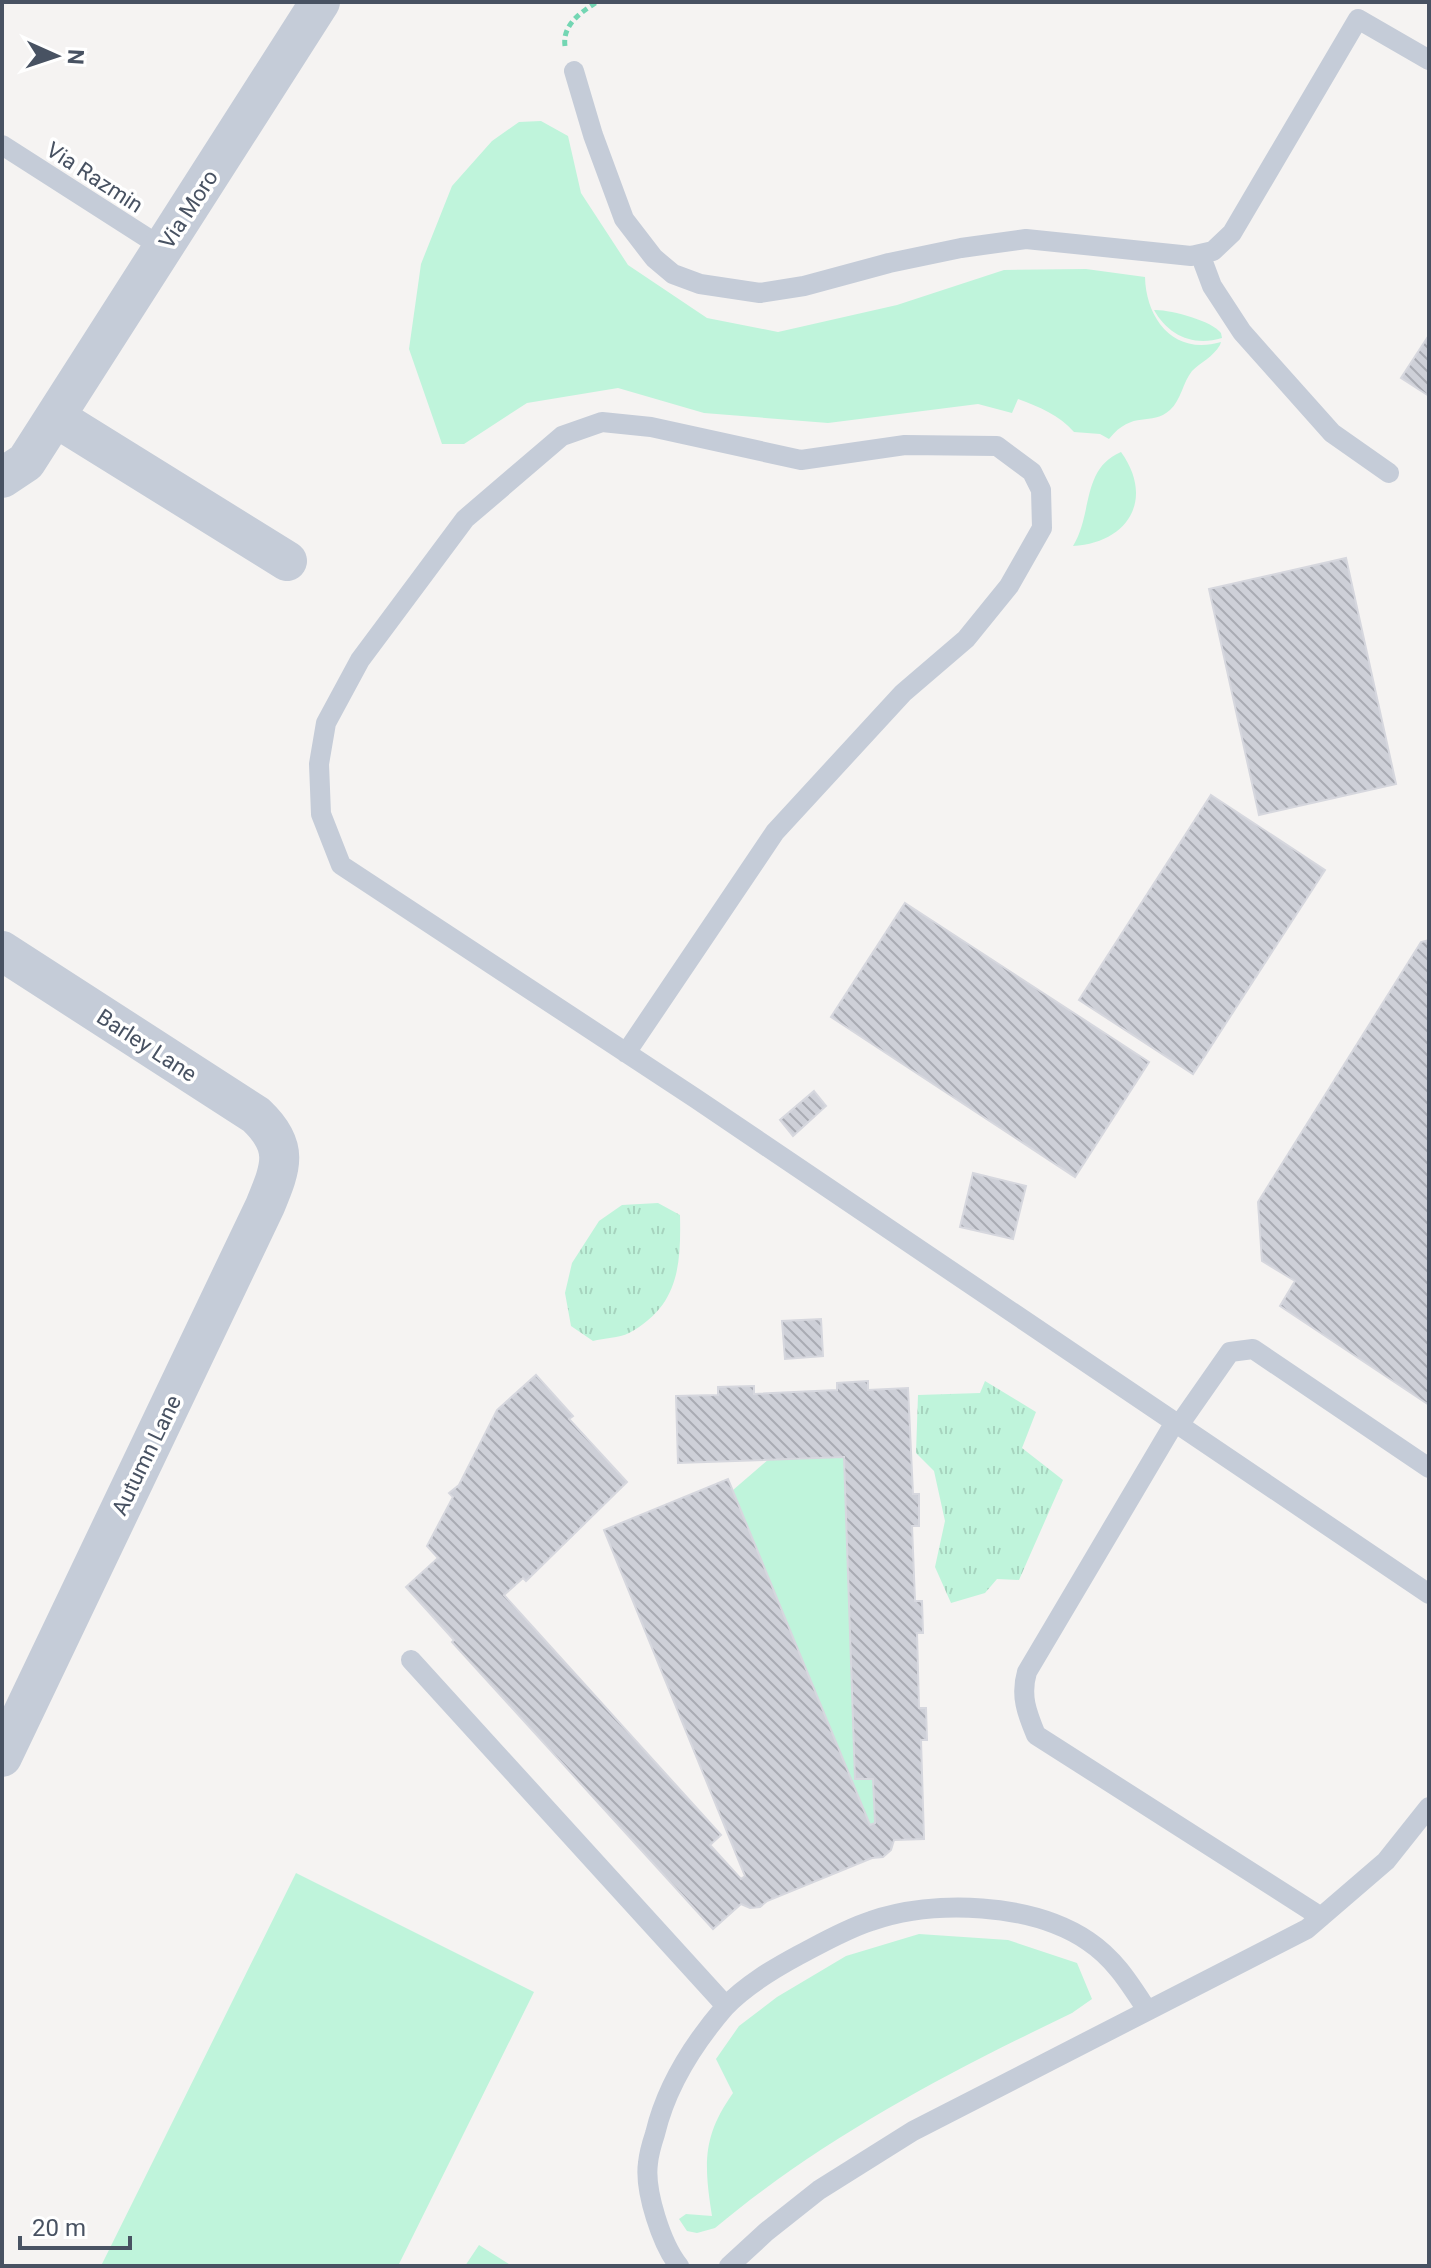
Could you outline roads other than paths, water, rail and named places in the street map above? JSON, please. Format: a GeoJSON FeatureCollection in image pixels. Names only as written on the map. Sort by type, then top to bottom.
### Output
{"type":"FeatureCollection","features":[{"type":"Feature","properties":{"kind":"street","name":"Via Moro"},"geometry":{"type":"LineString","coordinates":[[2,478],[26,462],[315,4]]}},
{"type":"Feature","properties":{"kind":"street"},"geometry":{"type":"LineString","coordinates":[[55,417],[287,561]]}},
{"type":"Feature","properties":{"kind":"street","name":"Barley Lane"},"geometry":{"type":"LineString","coordinates":[[2,951],[256,1115],[273,1131],[281,1150]]}},
{"type":"Feature","properties":{"kind":"street","name":"Autumn Lane"},"geometry":{"type":"LineString","coordinates":[[2,1757],[265,1206],[277,1178],[281,1150]]}},
{"type":"Feature","properties":{"kind":"lane"},"geometry":{"type":"LineString","coordinates":[[574,71],[593,135],[624,219],[654,258],[673,274],[700,284],[760,293],[804,286],[961,248],[1026,239],[1178,255],[1213,251],[1232,233],[1358,19],[1429,60]]}},
{"type":"Feature","properties":{"kind":"lane","name":"Via Razmin"},"geometry":{"type":"LineString","coordinates":[[2,145],[163,248]]}},
{"type":"Feature","properties":{"kind":"lane"},"geometry":{"type":"LineString","coordinates":[[1200,254],[1212,286],[1242,332],[1332,433],[1389,473]]}},
{"type":"Feature","properties":{"kind":"lane"},"geometry":{"type":"LineString","coordinates":[[626,1053],[775,832],[903,693],[966,639],[1009,586],[1042,528],[1041,490],[1032,472],[997,446],[905,445],[801,460],[716,443],[671,429],[602,422],[562,436],[465,519],[360,660],[326,723],[319,764],[321,814],[341,865],[626,1053],[1429,1594]]}},
{"type":"Feature","properties":{"kind":"lane"},"geometry":{"type":"LineString","coordinates":[[1321,1917],[1036,1735],[1025,1709],[1023,1687],[1027,1672],[1177,1424],[1230,1352],[1253,1349],[1429,1468]]}},
{"type":"Feature","properties":{"kind":"lane"},"geometry":{"type":"LineString","coordinates":[[411,1660],[726,2006]]}},
{"type":"Feature","properties":{"kind":"lane"},"geometry":{"type":"LineString","coordinates":[[729,2266],[819,2190],[913,2131],[1307,1929],[1386,1861],[1429,1807]]}},
{"type":"Feature","properties":{"kind":"lane"},"geometry":{"type":"LineString","coordinates":[[679,2266],[654,2211],[647,2166],[659,2117],[686,2059],[726,2006],[766,1972],[871,1920],[929,1909],[1005,1909],[1056,1925],[1088,1941],[1121,1970],[1147,2010]]}}]}
